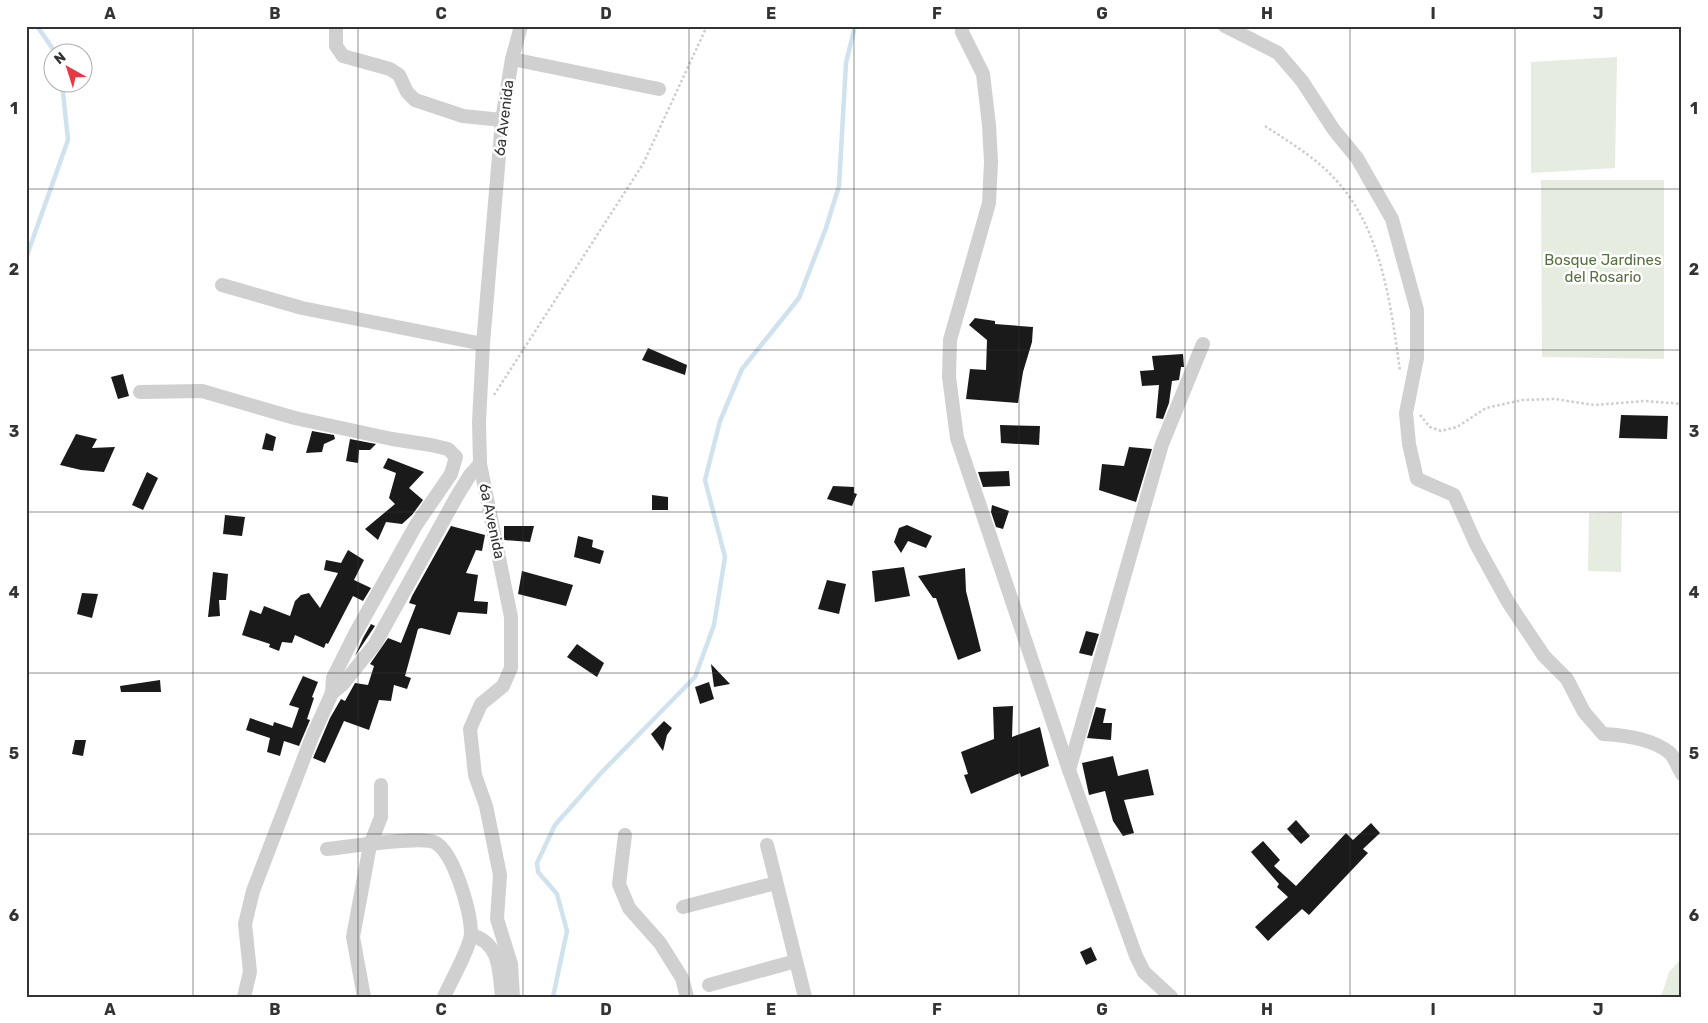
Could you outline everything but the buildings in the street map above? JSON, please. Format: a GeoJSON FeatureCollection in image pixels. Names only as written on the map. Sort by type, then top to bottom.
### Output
{"type":"FeatureCollection","features":[{"type":"Feature","properties":{"kind":"street"},"geometry":{"type":"LineString","coordinates":[[336,26],[336,46],[343,56],[390,69],[399,75],[407,92],[415,100],[463,116],[502,120]]}},
{"type":"Feature","properties":{"kind":"street","name":"6a Avenida"},"geometry":{"type":"LineString","coordinates":[[513,997],[511,964],[497,919],[500,875],[486,806],[475,775],[470,729],[481,704],[503,686],[511,668],[511,617],[480,464],[480,417],[483,344],[502,120],[512,59],[521,26]]}},
{"type":"Feature","properties":{"kind":"street"},"geometry":{"type":"LineString","coordinates":[[962,26],[962,32],[983,74],[989,124],[990,162],[989,203],[950,340],[949,377],[957,438],[1069,770],[1136,956],[1144,972],[1171,997]]}},
{"type":"Feature","properties":{"kind":"street"},"geometry":{"type":"LineString","coordinates":[[1225,26],[1278,53],[1302,81],[1334,130],[1357,158],[1392,218],[1417,310],[1417,358],[1406,414],[1409,444],[1417,479],[1454,495],[1476,544],[1508,602],[1544,656],[1567,679],[1584,712],[1603,734],[1627,736],[1671,754],[1682,772]]}},
{"type":"Feature","properties":{"kind":"street"},"geometry":{"type":"LineString","coordinates":[[512,59],[659,89]]}},
{"type":"Feature","properties":{"kind":"street"},"geometry":{"type":"LineString","coordinates":[[222,285],[302,308],[483,344]]}},
{"type":"Feature","properties":{"kind":"street"},"geometry":{"type":"LineString","coordinates":[[1069,770],[1162,444],[1203,344]]}},
{"type":"Feature","properties":{"kind":"street"},"geometry":{"type":"LineString","coordinates":[[140,392],[202,391],[295,418],[392,440],[431,444],[448,449],[456,457],[451,474],[416,525],[333,678],[332,693],[312,737],[253,891],[245,924],[250,972],[244,997]]}},
{"type":"Feature","properties":{"kind":"street"},"geometry":{"type":"LineString","coordinates":[[332,693],[343,684],[375,644],[470,475],[480,464]]}},
{"type":"Feature","properties":{"kind":"street"},"geometry":{"type":"LineString","coordinates":[[451,474],[470,475]]}},
{"type":"Feature","properties":{"kind":"street"},"geometry":{"type":"LineString","coordinates":[[364,997],[353,938],[370,846],[380,817],[381,785]]}},
{"type":"Feature","properties":{"kind":"street"},"geometry":{"type":"LineString","coordinates":[[625,835],[619,884],[629,908],[660,943],[682,978],[687,997]]}},
{"type":"Feature","properties":{"kind":"street"},"geometry":{"type":"LineString","coordinates":[[327,849],[420,840],[436,843],[446,854],[463,889],[471,935],[444,997]]}},
{"type":"Feature","properties":{"kind":"street"},"geometry":{"type":"LineString","coordinates":[[767,845],[805,997]]}},
{"type":"Feature","properties":{"kind":"street"},"geometry":{"type":"LineString","coordinates":[[683,907],[776,882]]}},
{"type":"Feature","properties":{"kind":"street"},"geometry":{"type":"LineString","coordinates":[[471,935],[483,938],[492,950],[498,962],[502,997]]}},
{"type":"Feature","properties":{"kind":"street"},"geometry":{"type":"LineString","coordinates":[[708,985],[796,961]]}},
{"type":"Feature","properties":{"kind":"path"},"geometry":{"type":"LineString","coordinates":[[480,417],[643,164],[707,26]]}},
{"type":"Feature","properties":{"kind":"path"},"geometry":{"type":"LineString","coordinates":[[1265,126],[1302,150],[1335,179],[1362,218],[1377,255],[1388,296],[1400,374]]}},
{"type":"Feature","properties":{"kind":"path"},"geometry":{"type":"LineString","coordinates":[[1406,414],[1418,414],[1430,427],[1441,431],[1457,427],[1486,408],[1522,400],[1555,398],[1594,405],[1645,401],[1682,404]]}},
{"type":"Feature","properties":{"kind":"green space"},"geometry":{"type":"Polygon","coordinates":[[[1617,57],[1615,168],[1531,173],[1531,62],[1617,57]]]}},
{"type":"Feature","properties":{"kind":"green space","name":"Bosque Jardines del Rosario"},"geometry":{"type":"Polygon","coordinates":[[[1541,180],[1664,180],[1664,359],[1542,357],[1541,180]]]}},
{"type":"Feature","properties":{"kind":"green space"},"geometry":{"type":"Polygon","coordinates":[[[1622,512],[1621,572],[1588,571],[1589,513],[1622,512]]]}},
{"type":"Feature","properties":{"kind":"green space"},"geometry":{"type":"Polygon","coordinates":[[[1682,958],[1682,997],[1656,997],[1662,994],[1669,972],[1682,958]]]}},
{"type":"Feature","properties":{"kind":"waterway"},"geometry":{"type":"LineString","coordinates":[[37,26],[48,42]]}},
{"type":"Feature","properties":{"kind":"waterway"},"geometry":{"type":"LineString","coordinates":[[553,997],[567,931],[557,894],[538,872],[537,863],[555,825],[601,773],[695,677],[714,625],[725,557],[705,480],[720,421],[742,369],[799,298],[826,228],[839,186],[846,63],[855,26]]}},
{"type":"Feature","properties":{"kind":"waterway"},"geometry":{"type":"LineString","coordinates":[[26,258],[68,140],[63,92]]}}]}
